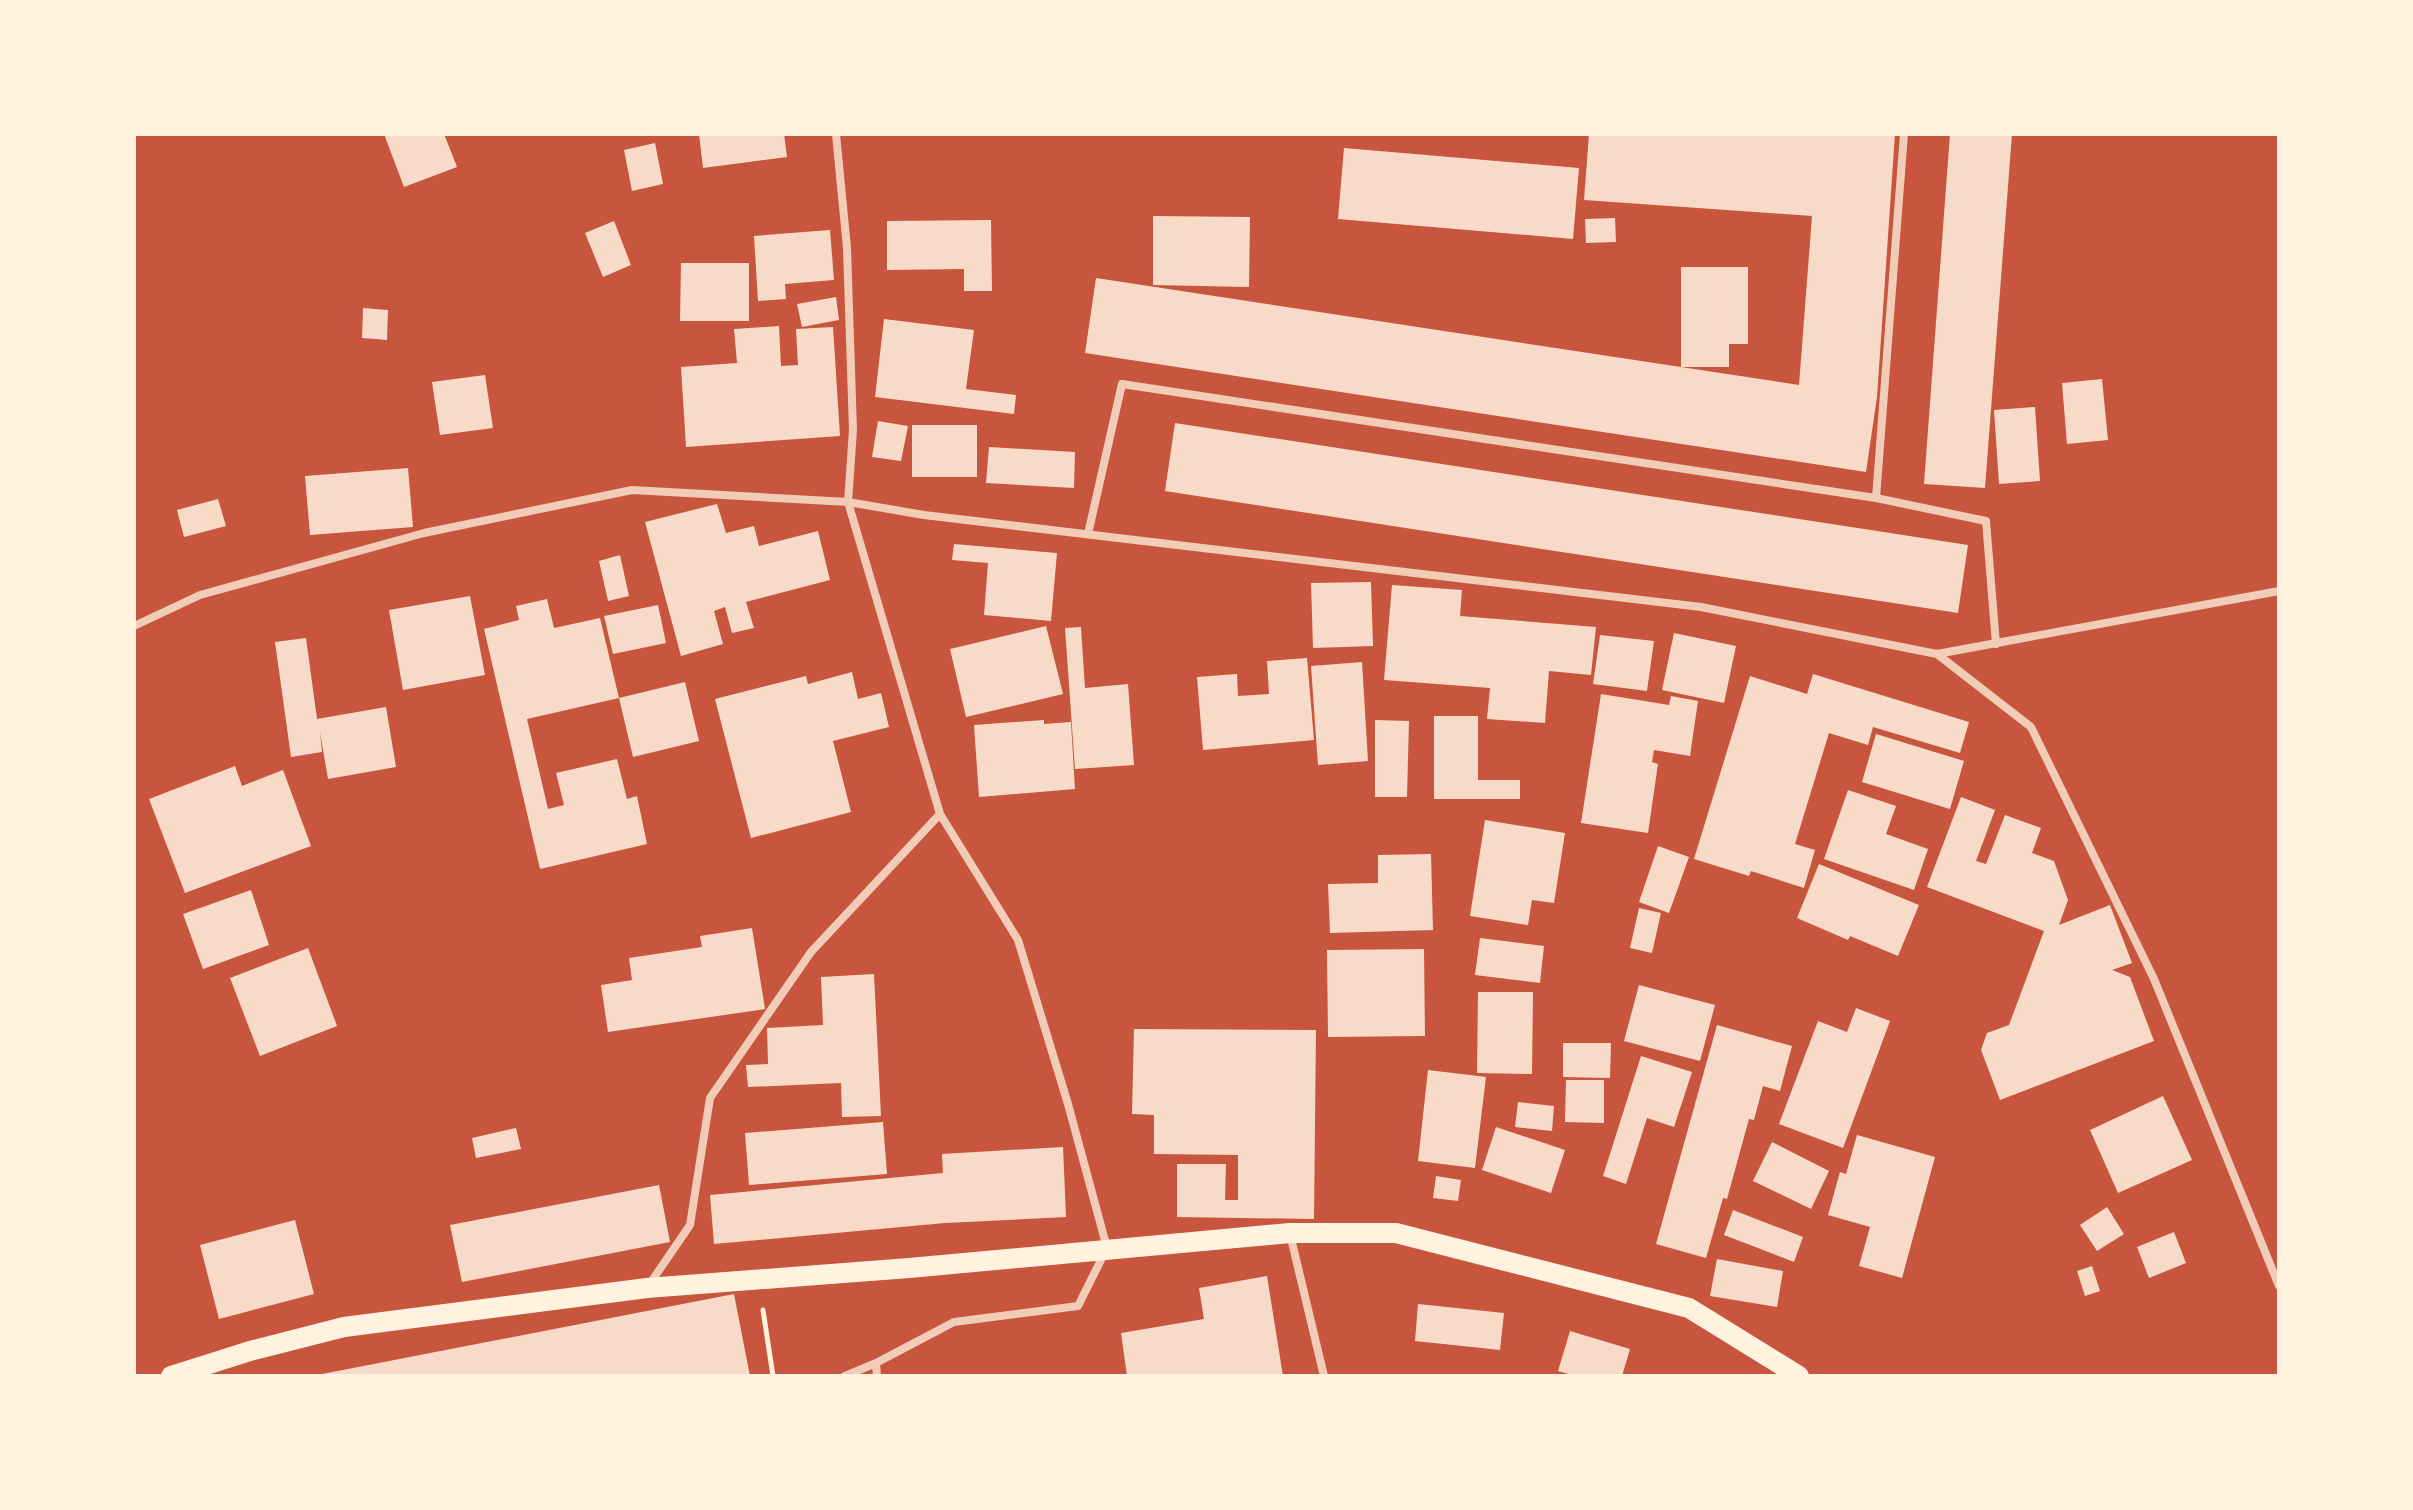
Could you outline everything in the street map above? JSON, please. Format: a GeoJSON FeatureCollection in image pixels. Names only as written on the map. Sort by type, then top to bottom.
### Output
{"type":"FeatureCollection","features":[{"type":"Feature","properties":{"kind":"main road"},"geometry":{"type":"LineString","coordinates":[[171,1376],[250,1351],[344,1327],[647,1288],[909,1268],[1290,1233],[1396,1233],[1689,1308],[1799,1376]]}},
{"type":"Feature","properties":{"kind":"street"},"geometry":{"type":"LineString","coordinates":[[836,134],[847,248],[853,415],[848,502],[940,814],[1018,940],[1068,1104],[1107,1248],[1078,1306],[954,1322],[845,1376]]}},
{"type":"Feature","properties":{"kind":"street"},"geometry":{"type":"LineString","coordinates":[[1876,498],[1904,134]]}},
{"type":"Feature","properties":{"kind":"street"},"geometry":{"type":"LineString","coordinates":[[1088,534],[1122,384],[1876,498],[1986,521],[1996,644]]}},
{"type":"Feature","properties":{"kind":"street"},"geometry":{"type":"LineString","coordinates":[[134,626],[200,595],[424,533],[632,490],[848,502],[924,515],[1701,607],[1937,654],[2279,591]]}},
{"type":"Feature","properties":{"kind":"street"},"geometry":{"type":"LineString","coordinates":[[1937,654],[2031,727],[2154,979],[2279,1286]]}},
{"type":"Feature","properties":{"kind":"street"},"geometry":{"type":"LineString","coordinates":[[647,1288],[690,1225],[710,1098],[811,952],[940,814]]}},
{"type":"Feature","properties":{"kind":"street"},"geometry":{"type":"LineString","coordinates":[[1290,1233],[1324,1376]]}},
{"type":"Feature","properties":{"kind":"street"},"geometry":{"type":"LineString","coordinates":[[876,1363],[877,1376]]}},
{"type":"Feature","properties":{"kind":"path"},"geometry":{"type":"LineString","coordinates":[[759,1280],[773,1376]]}},
{"type":"Feature","properties":{"kind":"building"},"geometry":{"type":"Polygon","coordinates":[[[384,134],[444,134],[457,167],[404,187],[384,134]]]}},
{"type":"Feature","properties":{"kind":"building"},"geometry":{"type":"Polygon","coordinates":[[[699,134],[784,134],[787,157],[703,168],[699,134]]]}},
{"type":"Feature","properties":{"kind":"building"},"geometry":{"type":"Polygon","coordinates":[[[1589,134],[1895,134],[1877,397],[1866,472],[1085,353],[1096,278],[1799,385],[1812,216],[1584,200],[1589,134]]]}},
{"type":"Feature","properties":{"kind":"building"},"geometry":{"type":"Polygon","coordinates":[[[1950,134],[2012,134],[1985,488],[1924,484],[1950,134]]]}},
{"type":"Feature","properties":{"kind":"building"},"geometry":{"type":"Polygon","coordinates":[[[655,143],[663,184],[632,191],[624,150],[655,143]]]}},
{"type":"Feature","properties":{"kind":"building"},"geometry":{"type":"Polygon","coordinates":[[[1344,148],[1579,168],[1573,239],[1338,219],[1344,148]]]}},
{"type":"Feature","properties":{"kind":"building"},"geometry":{"type":"Polygon","coordinates":[[[1153,216],[1250,217],[1249,287],[1153,285],[1153,216]]]}},
{"type":"Feature","properties":{"kind":"building"},"geometry":{"type":"Polygon","coordinates":[[[1615,218],[1616,242],[1586,243],[1585,219],[1615,218]]]}},
{"type":"Feature","properties":{"kind":"building"},"geometry":{"type":"Polygon","coordinates":[[[991,220],[992,291],[964,291],[964,269],[887,270],[887,221],[991,220]]]}},
{"type":"Feature","properties":{"kind":"building"},"geometry":{"type":"Polygon","coordinates":[[[614,221],[631,265],[603,277],[585,233],[614,221]]]}},
{"type":"Feature","properties":{"kind":"building"},"geometry":{"type":"Polygon","coordinates":[[[830,230],[834,280],[785,284],[786,299],[758,301],[754,236],[830,230]]]}},
{"type":"Feature","properties":{"kind":"building"},"geometry":{"type":"Polygon","coordinates":[[[681,263],[749,263],[749,321],[680,321],[681,263]]]}},
{"type":"Feature","properties":{"kind":"building"},"geometry":{"type":"Polygon","coordinates":[[[1681,267],[1748,267],[1748,344],[1729,344],[1729,367],[1681,367],[1681,267]]]}},
{"type":"Feature","properties":{"kind":"building"},"geometry":{"type":"Polygon","coordinates":[[[836,297],[839,320],[802,327],[797,304],[836,297]]]}},
{"type":"Feature","properties":{"kind":"building"},"geometry":{"type":"Polygon","coordinates":[[[363,308],[388,310],[387,340],[362,338],[363,308]]]}},
{"type":"Feature","properties":{"kind":"building"},"geometry":{"type":"Polygon","coordinates":[[[884,319],[974,330],[966,389],[1016,395],[1014,414],[875,397],[884,319]]]}},
{"type":"Feature","properties":{"kind":"building"},"geometry":{"type":"Polygon","coordinates":[[[779,326],[781,366],[798,365],[796,329],[833,327],[840,436],[686,447],[681,367],[737,363],[734,329],[779,326]]]}},
{"type":"Feature","properties":{"kind":"building"},"geometry":{"type":"Polygon","coordinates":[[[485,375],[493,428],[440,435],[432,382],[485,375]]]}},
{"type":"Feature","properties":{"kind":"building"},"geometry":{"type":"Polygon","coordinates":[[[2102,379],[2108,440],[2067,444],[2062,383],[2102,379]]]}},
{"type":"Feature","properties":{"kind":"building"},"geometry":{"type":"Polygon","coordinates":[[[2035,407],[2040,481],[1999,484],[1994,410],[2035,407]]]}},
{"type":"Feature","properties":{"kind":"building"},"geometry":{"type":"Polygon","coordinates":[[[878,421],[908,426],[901,461],[872,457],[878,421]]]}},
{"type":"Feature","properties":{"kind":"building"},"geometry":{"type":"Polygon","coordinates":[[[1175,423],[1968,545],[1958,613],[1165,491],[1175,423]]]}},
{"type":"Feature","properties":{"kind":"building"},"geometry":{"type":"Polygon","coordinates":[[[912,425],[977,425],[977,477],[912,477],[912,425]]]}},
{"type":"Feature","properties":{"kind":"building"},"geometry":{"type":"Polygon","coordinates":[[[989,447],[1075,452],[1074,488],[986,483],[989,447]]]}},
{"type":"Feature","properties":{"kind":"building"},"geometry":{"type":"Polygon","coordinates":[[[408,468],[413,527],[310,535],[305,476],[408,468]]]}},
{"type":"Feature","properties":{"kind":"building"},"geometry":{"type":"Polygon","coordinates":[[[218,499],[226,526],[184,537],[177,510],[218,499]]]}},
{"type":"Feature","properties":{"kind":"building"},"geometry":{"type":"Polygon","coordinates":[[[717,504],[726,533],[754,526],[759,546],[818,531],[830,580],[746,602],[754,628],[732,633],[725,607],[714,611],[723,644],[681,656],[645,522],[717,504]]]}},
{"type":"Feature","properties":{"kind":"building"},"geometry":{"type":"Polygon","coordinates":[[[954,544],[1057,553],[1051,621],[984,615],[988,563],[952,560],[954,544]]]}},
{"type":"Feature","properties":{"kind":"building"},"geometry":{"type":"Polygon","coordinates":[[[620,555],[629,596],[608,601],[599,561],[620,555]]]}},
{"type":"Feature","properties":{"kind":"building"},"geometry":{"type":"Polygon","coordinates":[[[1371,582],[1373,646],[1313,648],[1311,583],[1371,582]]]}},
{"type":"Feature","properties":{"kind":"building"},"geometry":{"type":"Polygon","coordinates":[[[1392,585],[1462,590],[1460,616],[1596,627],[1591,675],[1549,671],[1545,723],[1487,719],[1490,688],[1384,680],[1392,585]]]}},
{"type":"Feature","properties":{"kind":"building"},"geometry":{"type":"Polygon","coordinates":[[[470,596],[485,675],[403,690],[389,610],[470,596]]]}},
{"type":"Feature","properties":{"kind":"building"},"geometry":{"type":"Polygon","coordinates":[[[547,599],[554,628],[600,618],[619,698],[527,719],[548,809],[564,805],[556,773],[617,759],[627,799],[637,796],[647,844],[540,869],[484,629],[519,620],[516,606],[547,599]]]}},
{"type":"Feature","properties":{"kind":"building"},"geometry":{"type":"Polygon","coordinates":[[[658,605],[666,643],[613,654],[604,616],[658,605]]]}},
{"type":"Feature","properties":{"kind":"building"},"geometry":{"type":"Polygon","coordinates":[[[1046,626],[1063,694],[966,717],[950,649],[1046,626]]]}},
{"type":"Feature","properties":{"kind":"building"},"geometry":{"type":"Polygon","coordinates":[[[1081,627],[1085,688],[1128,684],[1134,765],[1075,769],[1065,628],[1081,627]]]}},
{"type":"Feature","properties":{"kind":"building"},"geometry":{"type":"Polygon","coordinates":[[[1674,633],[1736,646],[1724,703],[1662,690],[1674,633]]]}},
{"type":"Feature","properties":{"kind":"building"},"geometry":{"type":"Polygon","coordinates":[[[1600,635],[1654,641],[1647,691],[1593,684],[1600,635]]]}},
{"type":"Feature","properties":{"kind":"building"},"geometry":{"type":"Polygon","coordinates":[[[306,638],[317,719],[386,707],[396,767],[328,779],[320,732],[322,752],[291,757],[275,642],[306,638]]]}},
{"type":"Feature","properties":{"kind":"building"},"geometry":{"type":"Polygon","coordinates":[[[1307,658],[1314,740],[1203,750],[1197,677],[1237,674],[1238,696],[1269,694],[1267,661],[1307,658]]]}},
{"type":"Feature","properties":{"kind":"building"},"geometry":{"type":"Polygon","coordinates":[[[1362,662],[1368,761],[1318,765],[1311,666],[1362,662]]]}},
{"type":"Feature","properties":{"kind":"building"},"geometry":{"type":"Polygon","coordinates":[[[852,672],[858,699],[881,693],[889,727],[833,741],[851,812],[751,838],[715,699],[806,676],[808,684],[852,672]]]}},
{"type":"Feature","properties":{"kind":"building"},"geometry":{"type":"Polygon","coordinates":[[[1813,674],[1969,722],[1960,753],[1873,727],[1868,745],[1829,733],[1795,844],[1815,850],[1804,888],[1751,871],[1749,876],[1694,859],[1750,676],[1807,694],[1813,674]]]}},
{"type":"Feature","properties":{"kind":"building"},"geometry":{"type":"Polygon","coordinates":[[[685,682],[699,741],[633,757],[619,698],[685,682]]]}},
{"type":"Feature","properties":{"kind":"building"},"geometry":{"type":"Polygon","coordinates":[[[1601,694],[1669,705],[1671,696],[1698,701],[1690,756],[1654,750],[1652,762],[1658,764],[1648,833],[1581,823],[1601,694]]]}},
{"type":"Feature","properties":{"kind":"building"},"geometry":{"type":"Polygon","coordinates":[[[1434,716],[1478,716],[1478,780],[1520,780],[1520,799],[1434,799],[1434,716]]]}},
{"type":"Feature","properties":{"kind":"building"},"geometry":{"type":"Polygon","coordinates":[[[1044,720],[1044,724],[1071,722],[1075,789],[979,797],[974,725],[1044,720]]]}},
{"type":"Feature","properties":{"kind":"building"},"geometry":{"type":"Polygon","coordinates":[[[1375,720],[1409,721],[1407,797],[1375,797],[1375,720]]]}},
{"type":"Feature","properties":{"kind":"building"},"geometry":{"type":"Polygon","coordinates":[[[1876,734],[1964,761],[1950,809],[1862,782],[1876,734]]]}},
{"type":"Feature","properties":{"kind":"building"},"geometry":{"type":"Polygon","coordinates":[[[235,766],[242,786],[283,770],[311,846],[185,893],[149,799],[235,766]]]}},
{"type":"Feature","properties":{"kind":"building"},"geometry":{"type":"Polygon","coordinates":[[[1848,790],[1896,806],[1886,834],[1928,849],[1914,890],[1824,859],[1848,790]]]}},
{"type":"Feature","properties":{"kind":"building"},"geometry":{"type":"Polygon","coordinates":[[[1961,797],[1995,810],[1976,861],[1986,864],[2005,815],[2041,828],[2032,853],[2054,861],[2068,900],[2059,925],[2110,905],[2132,963],[2112,970],[2130,977],[2154,1041],[2000,1100],[1981,1050],[1987,1033],[2009,1025],[2044,931],[1927,887],[1961,797]]]}},
{"type":"Feature","properties":{"kind":"building"},"geometry":{"type":"Polygon","coordinates":[[[1485,820],[1565,833],[1554,903],[1532,900],[1528,925],[1470,916],[1485,820]]]}},
{"type":"Feature","properties":{"kind":"building"},"geometry":{"type":"Polygon","coordinates":[[[1658,846],[1689,857],[1669,913],[1639,902],[1658,846]]]}},
{"type":"Feature","properties":{"kind":"building"},"geometry":{"type":"Polygon","coordinates":[[[1431,854],[1433,930],[1330,933],[1328,884],[1378,883],[1378,855],[1431,854]]]}},
{"type":"Feature","properties":{"kind":"building"},"geometry":{"type":"Polygon","coordinates":[[[1819,864],[1919,905],[1898,956],[1850,936],[1848,940],[1797,918],[1819,864]]]}},
{"type":"Feature","properties":{"kind":"building"},"geometry":{"type":"Polygon","coordinates":[[[251,890],[269,945],[203,969],[183,914],[251,890]]]}},
{"type":"Feature","properties":{"kind":"building"},"geometry":{"type":"Polygon","coordinates":[[[1639,908],[1661,913],[1652,953],[1630,948],[1639,908]]]}},
{"type":"Feature","properties":{"kind":"building"},"geometry":{"type":"Polygon","coordinates":[[[752,928],[765,1009],[608,1032],[601,985],[632,980],[629,958],[702,947],[700,936],[752,928]]]}},
{"type":"Feature","properties":{"kind":"building"},"geometry":{"type":"Polygon","coordinates":[[[1480,938],[1544,946],[1540,983],[1475,975],[1480,938]]]}},
{"type":"Feature","properties":{"kind":"building"},"geometry":{"type":"Polygon","coordinates":[[[308,948],[337,1026],[260,1056],[230,978],[308,948]]]}},
{"type":"Feature","properties":{"kind":"building"},"geometry":{"type":"Polygon","coordinates":[[[1424,949],[1425,1036],[1328,1037],[1327,950],[1424,949]]]}},
{"type":"Feature","properties":{"kind":"building"},"geometry":{"type":"Polygon","coordinates":[[[874,974],[881,1116],[842,1117],[841,1083],[748,1087],[746,1065],[768,1064],[767,1028],[823,1025],[821,977],[874,974]]]}},
{"type":"Feature","properties":{"kind":"building"},"geometry":{"type":"Polygon","coordinates":[[[1639,985],[1715,1005],[1700,1061],[1624,1041],[1639,985]]]}},
{"type":"Feature","properties":{"kind":"building"},"geometry":{"type":"Polygon","coordinates":[[[1478,992],[1533,992],[1532,1074],[1477,1073],[1478,992]]]}},
{"type":"Feature","properties":{"kind":"building"},"geometry":{"type":"Polygon","coordinates":[[[1856,1008],[1890,1021],[1843,1148],[1779,1124],[1818,1021],[1847,1032],[1856,1008]]]}},
{"type":"Feature","properties":{"kind":"building"},"geometry":{"type":"Polygon","coordinates":[[[1717,1025],[1792,1046],[1780,1091],[1763,1086],[1754,1120],[1749,1119],[1727,1199],[1723,1198],[1706,1258],[1656,1244],[1717,1025]]]}},
{"type":"Feature","properties":{"kind":"building"},"geometry":{"type":"Polygon","coordinates":[[[1134,1029],[1316,1030],[1314,1219],[1177,1217],[1177,1164],[1226,1164],[1225,1200],[1238,1200],[1238,1155],[1154,1154],[1154,1115],[1132,1114],[1134,1029]]]}},
{"type":"Feature","properties":{"kind":"building"},"geometry":{"type":"Polygon","coordinates":[[[1563,1043],[1611,1043],[1610,1078],[1563,1077],[1563,1043]]]}},
{"type":"Feature","properties":{"kind":"building"},"geometry":{"type":"Polygon","coordinates":[[[1641,1056],[1692,1072],[1674,1127],[1647,1118],[1626,1184],[1603,1176],[1641,1056]]]}},
{"type":"Feature","properties":{"kind":"building"},"geometry":{"type":"Polygon","coordinates":[[[1428,1070],[1486,1077],[1475,1168],[1418,1161],[1428,1070]]]}},
{"type":"Feature","properties":{"kind":"building"},"geometry":{"type":"Polygon","coordinates":[[[1566,1080],[1604,1080],[1604,1123],[1565,1122],[1566,1080]]]}},
{"type":"Feature","properties":{"kind":"building"},"geometry":{"type":"Polygon","coordinates":[[[2163,1096],[2192,1160],[2118,1193],[2090,1130],[2163,1096]]]}},
{"type":"Feature","properties":{"kind":"building"},"geometry":{"type":"Polygon","coordinates":[[[1518,1102],[1554,1106],[1552,1131],[1515,1127],[1518,1102]]]}},
{"type":"Feature","properties":{"kind":"building"},"geometry":{"type":"Polygon","coordinates":[[[883,1122],[887,1174],[749,1185],[745,1133],[883,1122]]]}},
{"type":"Feature","properties":{"kind":"building"},"geometry":{"type":"Polygon","coordinates":[[[1496,1127],[1565,1150],[1551,1193],[1482,1170],[1496,1127]]]}},
{"type":"Feature","properties":{"kind":"building"},"geometry":{"type":"Polygon","coordinates":[[[516,1128],[521,1149],[476,1158],[472,1138],[516,1128]]]}},
{"type":"Feature","properties":{"kind":"building"},"geometry":{"type":"Polygon","coordinates":[[[1857,1135],[1935,1157],[1902,1278],[1859,1266],[1870,1227],[1828,1215],[1840,1172],[1846,1174],[1857,1135]]]}},
{"type":"Feature","properties":{"kind":"building"},"geometry":{"type":"Polygon","coordinates":[[[1772,1142],[1829,1171],[1811,1209],[1753,1181],[1772,1142]]]}},
{"type":"Feature","properties":{"kind":"building"},"geometry":{"type":"Polygon","coordinates":[[[1063,1147],[1066,1217],[945,1223],[714,1244],[710,1195],[943,1173],[942,1154],[1063,1147]]]}},
{"type":"Feature","properties":{"kind":"building"},"geometry":{"type":"Polygon","coordinates":[[[1436,1176],[1461,1180],[1458,1201],[1433,1198],[1436,1176]]]}},
{"type":"Feature","properties":{"kind":"building"},"geometry":{"type":"Polygon","coordinates":[[[659,1185],[670,1242],[462,1282],[450,1225],[659,1185]]]}},
{"type":"Feature","properties":{"kind":"building"},"geometry":{"type":"Polygon","coordinates":[[[2107,1207],[2124,1234],[2097,1251],[2080,1225],[2107,1207]]]}},
{"type":"Feature","properties":{"kind":"building"},"geometry":{"type":"Polygon","coordinates":[[[1733,1210],[1803,1237],[1794,1262],[1724,1235],[1733,1210]]]}},
{"type":"Feature","properties":{"kind":"building"},"geometry":{"type":"Polygon","coordinates":[[[295,1220],[314,1294],[219,1319],[200,1245],[295,1220]]]}},
{"type":"Feature","properties":{"kind":"building"},"geometry":{"type":"Polygon","coordinates":[[[2174,1232],[2186,1263],[2149,1278],[2137,1247],[2174,1232]]]}},
{"type":"Feature","properties":{"kind":"building"},"geometry":{"type":"Polygon","coordinates":[[[1717,1259],[1783,1271],[1777,1307],[1710,1296],[1717,1259]]]}},
{"type":"Feature","properties":{"kind":"building"},"geometry":{"type":"Polygon","coordinates":[[[2092,1266],[2100,1291],[2085,1296],[2077,1271],[2092,1266]]]}},
{"type":"Feature","properties":{"kind":"building"},"geometry":{"type":"Polygon","coordinates":[[[1267,1276],[1283,1376],[1127,1376],[1121,1333],[1204,1319],[1199,1288],[1267,1276]]]}},
{"type":"Feature","properties":{"kind":"building"},"geometry":{"type":"Polygon","coordinates":[[[734,1294],[750,1376],[317,1376],[317,1375],[734,1294]]]}},
{"type":"Feature","properties":{"kind":"building"},"geometry":{"type":"Polygon","coordinates":[[[1418,1304],[1504,1313],[1500,1350],[1415,1341],[1418,1304]]]}},
{"type":"Feature","properties":{"kind":"building"},"geometry":{"type":"Polygon","coordinates":[[[1570,1331],[1630,1349],[1622,1376],[1576,1376],[1558,1371],[1570,1331]]]}}]}
